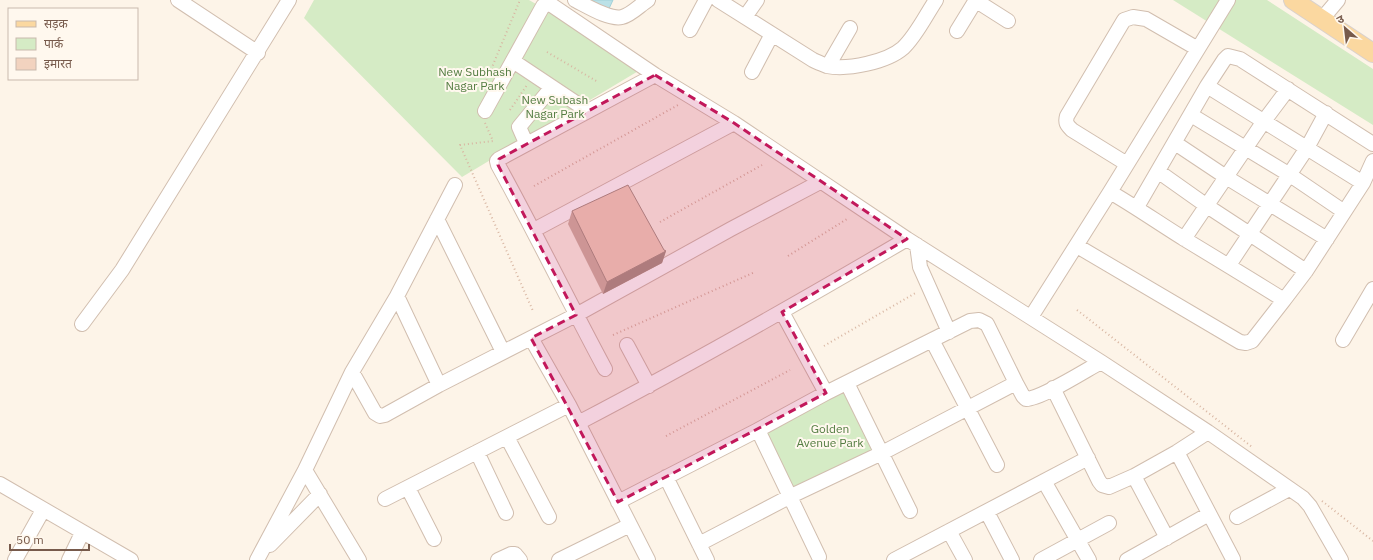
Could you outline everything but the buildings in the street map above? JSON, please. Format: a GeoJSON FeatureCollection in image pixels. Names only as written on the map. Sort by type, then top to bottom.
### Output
{"type":"FeatureCollection","features":[{"type":"Feature","properties":{"kind":"main road"},"geometry":{"type":"LineString","coordinates":[[1293,0],[1373,53]]}},
{"type":"Feature","properties":{"kind":"street"},"geometry":{"type":"LineString","coordinates":[[178,0],[258,53]]}},
{"type":"Feature","properties":{"kind":"street"},"geometry":{"type":"LineString","coordinates":[[82,324],[122,270],[258,53],[289,0]]}},
{"type":"Feature","properties":{"kind":"street"},"geometry":{"type":"LineString","coordinates":[[576,0],[609,16],[621,17],[627,15],[648,0]]}},
{"type":"Feature","properties":{"kind":"street"},"geometry":{"type":"LineString","coordinates":[[690,30],[706,0]]}},
{"type":"Feature","properties":{"kind":"street"},"geometry":{"type":"LineString","coordinates":[[718,0],[813,60],[828,66],[840,67],[877,62],[894,54],[908,43],[936,0]]}},
{"type":"Feature","properties":{"kind":"street"},"geometry":{"type":"LineString","coordinates":[[745,17],[757,0]]}},
{"type":"Feature","properties":{"kind":"street"},"geometry":{"type":"LineString","coordinates":[[957,31],[976,0],[1008,20]]}},
{"type":"Feature","properties":{"kind":"street"},"geometry":{"type":"LineString","coordinates":[[1031,317],[1077,246],[1228,0]]}},
{"type":"Feature","properties":{"kind":"street"},"geometry":{"type":"LineString","coordinates":[[1322,19],[1338,0]]}},
{"type":"Feature","properties":{"kind":"street"},"geometry":{"type":"LineString","coordinates":[[485,111],[542,6],[550,4],[655,75],[734,123],[820,182],[912,242],[1208,432],[1307,502],[1341,560]]}},
{"type":"Feature","properties":{"kind":"street"},"geometry":{"type":"LineString","coordinates":[[1127,164],[1072,130],[1066,124],[1067,116],[1124,20],[1133,17],[1146,19],[1198,49]]}},
{"type":"Feature","properties":{"kind":"street"},"geometry":{"type":"LineString","coordinates":[[828,66],[850,28]]}},
{"type":"Feature","properties":{"kind":"street"},"geometry":{"type":"LineString","coordinates":[[752,72],[772,34]]}},
{"type":"Feature","properties":{"kind":"street"},"geometry":{"type":"LineString","coordinates":[[1137,207],[1159,172],[1207,86],[1228,56],[1240,59],[1373,144]]}},
{"type":"Feature","properties":{"kind":"street"},"geometry":{"type":"LineString","coordinates":[[512,61],[588,111]]}},
{"type":"Feature","properties":{"kind":"street"},"geometry":{"type":"LineString","coordinates":[[605,369],[576,315],[534,230],[497,163],[499,159],[526,143],[655,75]]}},
{"type":"Feature","properties":{"kind":"street"},"geometry":{"type":"LineString","coordinates":[[1207,86],[1363,183]]}},
{"type":"Feature","properties":{"kind":"street"},"geometry":{"type":"LineString","coordinates":[[526,143],[519,131],[519,127],[552,87]]}},
{"type":"Feature","properties":{"kind":"street"},"geometry":{"type":"LineString","coordinates":[[1184,239],[1264,121],[1288,89]]}},
{"type":"Feature","properties":{"kind":"street"},"geometry":{"type":"LineString","coordinates":[[1191,114],[1290,175],[1343,211]]}},
{"type":"Feature","properties":{"kind":"street"},"geometry":{"type":"LineString","coordinates":[[1229,265],[1290,175],[1326,114]]}},
{"type":"Feature","properties":{"kind":"street"},"geometry":{"type":"LineString","coordinates":[[534,230],[734,123]]}},
{"type":"Feature","properties":{"kind":"street"},"geometry":{"type":"LineString","coordinates":[[1175,143],[1226,177],[1327,239]]}},
{"type":"Feature","properties":{"kind":"street"},"geometry":{"type":"LineString","coordinates":[[1077,246],[1240,342],[1246,343],[1252,341],[1306,271],[1343,211],[1363,183],[1373,161]]}},
{"type":"Feature","properties":{"kind":"street"},"geometry":{"type":"LineString","coordinates":[[1159,172],[1207,206],[1306,271]]}},
{"type":"Feature","properties":{"kind":"street"},"geometry":{"type":"LineString","coordinates":[[352,372],[373,411],[380,416],[385,415],[439,385],[576,315],[731,229],[820,182]]}},
{"type":"Feature","properties":{"kind":"street"},"geometry":{"type":"LineString","coordinates":[[258,558],[305,470],[352,372],[397,296],[455,185]]}},
{"type":"Feature","properties":{"kind":"street"},"geometry":{"type":"LineString","coordinates":[[1110,192],[1137,207],[1184,239],[1229,265],[1284,300]]}},
{"type":"Feature","properties":{"kind":"street"},"geometry":{"type":"LineString","coordinates":[[437,219],[503,352]]}},
{"type":"Feature","properties":{"kind":"street"},"geometry":{"type":"LineString","coordinates":[[578,423],[649,386],[912,242]]}},
{"type":"Feature","properties":{"kind":"street"},"geometry":{"type":"LineString","coordinates":[[912,242],[920,267],[949,332]]}},
{"type":"Feature","properties":{"kind":"street"},"geometry":{"type":"LineString","coordinates":[[1343,340],[1373,289]]}},
{"type":"Feature","properties":{"kind":"street"},"geometry":{"type":"LineString","coordinates":[[397,296],[439,385]]}},
{"type":"Feature","properties":{"kind":"street"},"geometry":{"type":"LineString","coordinates":[[782,312],[826,393]]}},
{"type":"Feature","properties":{"kind":"street"},"geometry":{"type":"LineString","coordinates":[[618,502],[758,430],[826,393],[975,320],[983,321],[988,324],[1016,383],[1026,399],[1032,398],[1053,388],[1101,362]]}},
{"type":"Feature","properties":{"kind":"street"},"geometry":{"type":"LineString","coordinates":[[531,338],[569,405],[648,560]]}},
{"type":"Feature","properties":{"kind":"street"},"geometry":{"type":"LineString","coordinates":[[932,340],[997,465]]}},
{"type":"Feature","properties":{"kind":"street"},"geometry":{"type":"LineString","coordinates":[[627,345],[649,386]]}},
{"type":"Feature","properties":{"kind":"street"},"geometry":{"type":"LineString","coordinates":[[847,383],[910,511]]}},
{"type":"Feature","properties":{"kind":"street"},"geometry":{"type":"LineString","coordinates":[[699,544],[790,497],[882,453],[1016,383]]}},
{"type":"Feature","properties":{"kind":"street"},"geometry":{"type":"LineString","coordinates":[[1053,388],[1099,481],[1106,487],[1113,486],[1134,476],[1177,452],[1208,432]]}},
{"type":"Feature","properties":{"kind":"street"},"geometry":{"type":"LineString","coordinates":[[385,499],[569,405]]}},
{"type":"Feature","properties":{"kind":"street"},"geometry":{"type":"LineString","coordinates":[[758,430],[819,557]]}},
{"type":"Feature","properties":{"kind":"street"},"geometry":{"type":"LineString","coordinates":[[507,436],[549,517]]}},
{"type":"Feature","properties":{"kind":"street"},"geometry":{"type":"LineString","coordinates":[[477,452],[506,513]]}},
{"type":"Feature","properties":{"kind":"street"},"geometry":{"type":"LineString","coordinates":[[1177,452],[1233,559]]}},
{"type":"Feature","properties":{"kind":"street"},"geometry":{"type":"LineString","coordinates":[[894,560],[1088,458]]}},
{"type":"Feature","properties":{"kind":"street"},"geometry":{"type":"LineString","coordinates":[[305,470],[359,560]]}},
{"type":"Feature","properties":{"kind":"street"},"geometry":{"type":"LineString","coordinates":[[1134,476],[1167,538]]}},
{"type":"Feature","properties":{"kind":"street"},"geometry":{"type":"LineString","coordinates":[[666,477],[707,560]]}},
{"type":"Feature","properties":{"kind":"street"},"geometry":{"type":"LineString","coordinates":[[1044,481],[1089,560]]}},
{"type":"Feature","properties":{"kind":"street"},"geometry":{"type":"LineString","coordinates":[[0,484],[82,533],[131,560]]}},
{"type":"Feature","properties":{"kind":"street"},"geometry":{"type":"LineString","coordinates":[[408,488],[434,539]]}},
{"type":"Feature","properties":{"kind":"street"},"geometry":{"type":"LineString","coordinates":[[1237,517],[1289,489]]}},
{"type":"Feature","properties":{"kind":"street"},"geometry":{"type":"LineString","coordinates":[[258,558],[320,494]]}},
{"type":"Feature","properties":{"kind":"street"},"geometry":{"type":"LineString","coordinates":[[15,560],[44,510]]}},
{"type":"Feature","properties":{"kind":"street"},"geometry":{"type":"LineString","coordinates":[[987,512],[1012,560]]}},
{"type":"Feature","properties":{"kind":"street"},"geometry":{"type":"LineString","coordinates":[[1128,560],[1209,514]]}},
{"type":"Feature","properties":{"kind":"street"},"geometry":{"type":"LineString","coordinates":[[1041,560],[1109,523]]}},
{"type":"Feature","properties":{"kind":"street"},"geometry":{"type":"LineString","coordinates":[[559,560],[630,525]]}},
{"type":"Feature","properties":{"kind":"street"},"geometry":{"type":"LineString","coordinates":[[949,531],[965,560]]}},
{"type":"Feature","properties":{"kind":"street"},"geometry":{"type":"LineString","coordinates":[[68,560],[82,533]]}},
{"type":"Feature","properties":{"kind":"street"},"geometry":{"type":"LineString","coordinates":[[498,560],[511,554],[515,554],[520,560]]}},
{"type":"Feature","properties":{"kind":"path"},"geometry":{"type":"LineString","coordinates":[[547,52],[598,82]]}},
{"type":"Feature","properties":{"kind":"path"},"geometry":{"type":"LineString","coordinates":[[510,110],[527,85]]}},
{"type":"Feature","properties":{"kind":"path"},"geometry":{"type":"LineString","coordinates":[[534,186],[678,105]]}},
{"type":"Feature","properties":{"kind":"path"},"geometry":{"type":"LineString","coordinates":[[660,222],[762,165]]}},
{"type":"Feature","properties":{"kind":"path"},"geometry":{"type":"LineString","coordinates":[[788,256],[847,219]]}},
{"type":"Feature","properties":{"kind":"path"},"geometry":{"type":"LineString","coordinates":[[613,335],[755,272]]}},
{"type":"Feature","properties":{"kind":"path"},"geometry":{"type":"LineString","coordinates":[[824,346],[917,292]]}},
{"type":"Feature","properties":{"kind":"path"},"geometry":{"type":"LineString","coordinates":[[1077,310],[1253,447]]}},
{"type":"Feature","properties":{"kind":"path"},"geometry":{"type":"LineString","coordinates":[[666,436],[790,370]]}},
{"type":"Feature","properties":{"kind":"path"},"geometry":{"type":"LineString","coordinates":[[1316,496],[1373,541]]}},
{"type":"Feature","properties":{"kind":"highlighted area"},"geometry":{"type":"Polygon","coordinates":[[[655,75],[734,123],[907,239],[782,312],[826,393],[618,502],[531,338],[576,315],[498,165],[499,159],[655,75]]]}},
{"type":"Feature","properties":{"kind":"green space","name":"New Subhash Nagar Park"},"geometry":{"type":"Polygon","coordinates":[[[314,0],[529,0],[645,67],[580,106],[584,109],[524,140],[462,177],[304,18],[314,0]]]}},
{"type":"Feature","properties":{"kind":"green space"},"geometry":{"type":"Polygon","coordinates":[[[1173,0],[1267,0],[1373,69],[1373,125],[1173,0]]]}},
{"type":"Feature","properties":{"kind":"green space","name":"Golden Avenue Park"},"geometry":{"type":"Polygon","coordinates":[[[847,385],[880,451],[794,494],[759,431],[847,385]]]}},
{"type":"Feature","properties":{"kind":"water"},"geometry":{"type":"Polygon","coordinates":[[[574,0],[613,0],[606,15],[574,0]]]}},
{"type":"Feature","properties":{"kind":"park label","name":"New Subash Nagar Park"},"geometry":{"type":"Point","coordinates":[555,107]}}]}
